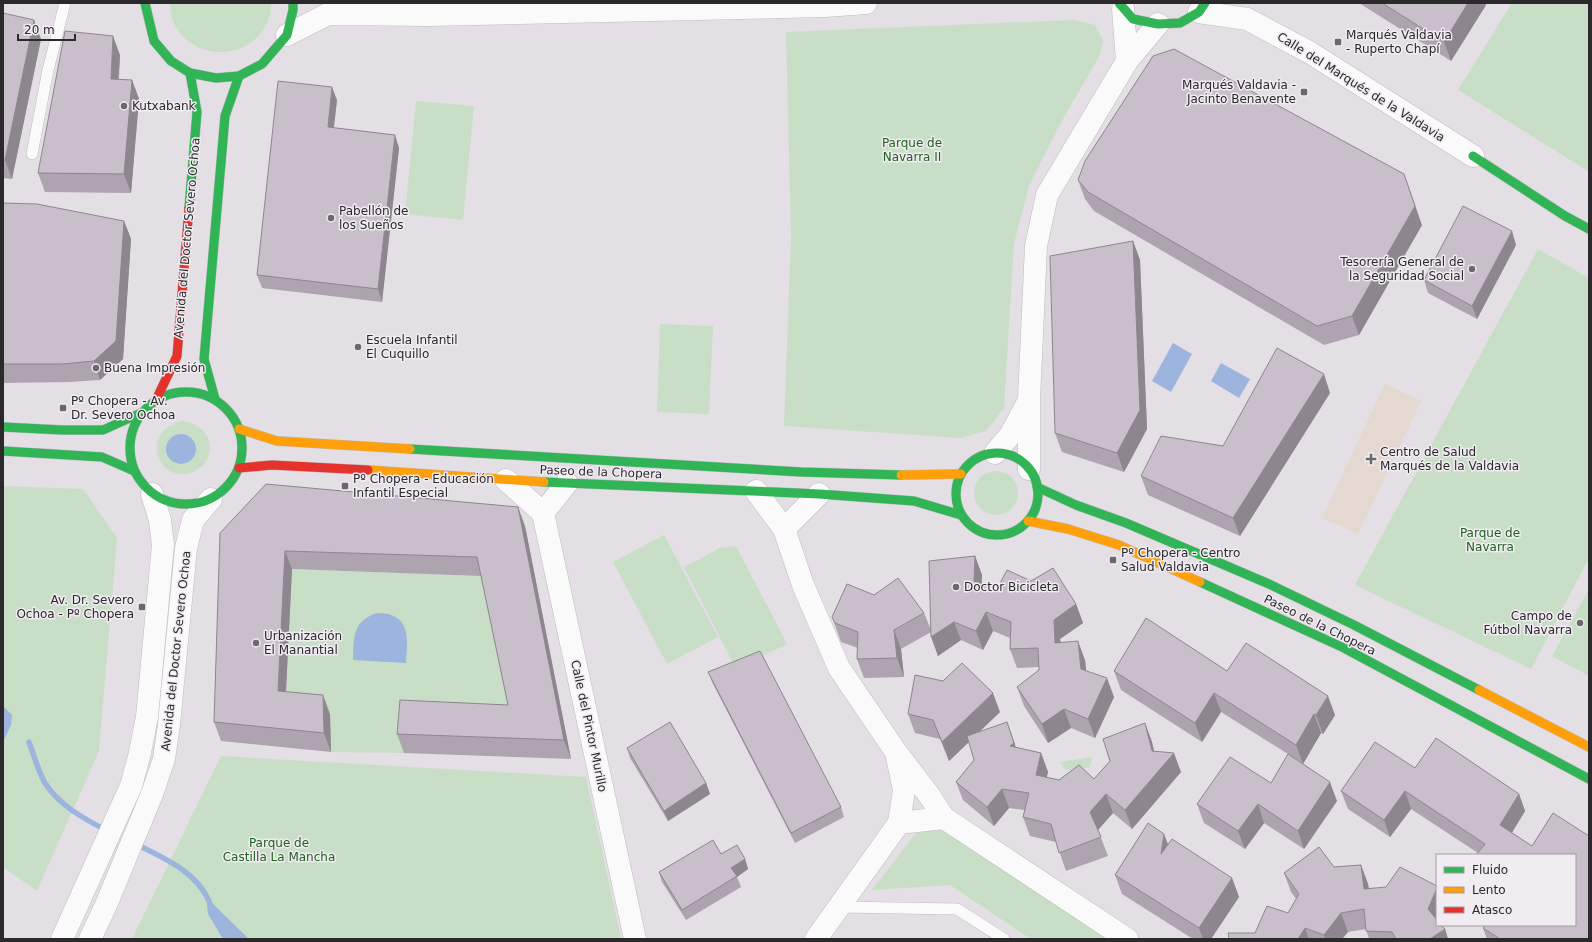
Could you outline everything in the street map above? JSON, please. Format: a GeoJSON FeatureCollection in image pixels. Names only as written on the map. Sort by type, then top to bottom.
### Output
{"type":"FeatureCollection","features":[{"type":"Feature","properties":{"kind":"main road"},"geometry":{"type":"LineString","coordinates":[[143,4],[154,41],[171,61],[190,73],[216,78],[239,76],[262,64],[287,35],[293,10],[293,3]]}},
{"type":"Feature","properties":{"kind":"main road"},"geometry":{"type":"LineString","coordinates":[[1121,6],[1133,19],[1158,24],[1180,23],[1202,7]]}},
{"type":"Feature","properties":{"kind":"main road","name":"Avenida del Doctor Severo Ochoa"},"geometry":{"type":"LineString","coordinates":[[156,400],[177,356],[197,112],[190,73]]}},
{"type":"Feature","properties":{"kind":"main road"},"geometry":{"type":"LineString","coordinates":[[215,399],[204,358],[225,116],[239,76]]}},
{"type":"Feature","properties":{"kind":"main road","name":"Calle del Marqués de la Valdavia"},"geometry":{"type":"LineString","coordinates":[[1473,156],[1510,169]]}},
{"type":"Feature","properties":{"kind":"main road","name":"Calle del Marqués de la Valdavia"},"geometry":{"type":"LineString","coordinates":[[1473,156],[1565,216],[1589,229]]}},
{"type":"Feature","properties":{"kind":"main road"},"geometry":{"type":"LineString","coordinates":[[3,427],[62,430],[103,430],[141,413],[156,400],[175,392],[196,392],[215,399],[229,412],[239,429],[243,448],[239,468],[228,486],[211,499],[196,504],[181,505],[166,502],[152,494],[141,484],[134,471],[129,451],[131,431],[141,413]]}},
{"type":"Feature","properties":{"kind":"main road","name":"Paseo de la Chopera"},"geometry":{"type":"LineString","coordinates":[[239,429],[277,441],[801,472],[917,476],[961,474]]}},
{"type":"Feature","properties":{"kind":"main road"},"geometry":{"type":"LineString","coordinates":[[3,451],[102,457],[134,471]]}},
{"type":"Feature","properties":{"kind":"main road"},"geometry":{"type":"LineString","coordinates":[[995,453],[1014,457],[1033,478],[1037,505],[1028,521],[1012,532],[993,535],[974,529],[961,515],[956,501],[956,487],[961,474],[975,459],[995,453]]}},
{"type":"Feature","properties":{"kind":"main road","name":"Paseo de la Chopera"},"geometry":{"type":"LineString","coordinates":[[239,468],[280,465],[506,480],[819,494],[914,501],[961,515]]}},
{"type":"Feature","properties":{"kind":"main road","name":"Paseo de la Chopera"},"geometry":{"type":"LineString","coordinates":[[1033,478],[1076,505],[1126,523],[1270,584],[1361,628],[1589,747]]}},
{"type":"Feature","properties":{"kind":"main road","name":"Paseo de la Chopera"},"geometry":{"type":"LineString","coordinates":[[1028,521],[1068,529],[1119,545],[1329,641],[1589,780]]}},
{"type":"Feature","properties":{"kind":"street"},"geometry":{"type":"LineString","coordinates":[[287,35],[328,14],[445,15],[825,6],[866,3]]}},
{"type":"Feature","properties":{"kind":"street"},"geometry":{"type":"LineString","coordinates":[[1121,6],[1127,61]]}},
{"type":"Feature","properties":{"kind":"street","name":"Calle del Marqués de la Valdavia"},"geometry":{"type":"LineString","coordinates":[[1202,7],[1241,11],[1309,52],[1473,156]]}},
{"type":"Feature","properties":{"kind":"street"},"geometry":{"type":"LineString","coordinates":[[1033,478],[1029,399],[1036,246],[1047,195],[1127,61],[1158,24]]}},
{"type":"Feature","properties":{"kind":"street"},"geometry":{"type":"LineString","coordinates":[[995,453],[1010,434],[1029,399]]}},
{"type":"Feature","properties":{"kind":"street"},"geometry":{"type":"LineString","coordinates":[[506,480],[542,514],[567,483]]}},
{"type":"Feature","properties":{"kind":"street"},"geometry":{"type":"LineString","coordinates":[[756,491],[784,529],[803,584],[839,668],[896,752],[929,795],[944,818],[1127,939]]}},
{"type":"Feature","properties":{"kind":"street","name":"Avenida del Doctor Severo Ochoa"},"geometry":{"type":"LineString","coordinates":[[62,939],[82,898],[131,786],[139,757],[147,716],[162,545],[160,520],[152,494]]}},
{"type":"Feature","properties":{"kind":"street"},"geometry":{"type":"LineString","coordinates":[[784,529],[819,494]]}},
{"type":"Feature","properties":{"kind":"street","name":"Avenida del Doctor Severo Ochoa"},"geometry":{"type":"LineString","coordinates":[[90,939],[106,905],[152,794],[164,759],[170,724],[186,548],[193,520],[211,499]]}},
{"type":"Feature","properties":{"kind":"street","name":"Calle del Pintor Murillo"},"geometry":{"type":"LineString","coordinates":[[542,514],[636,939]]}},
{"type":"Feature","properties":{"kind":"street"},"geometry":{"type":"LineString","coordinates":[[816,939],[899,823],[904,790],[896,752]]}},
{"type":"Feature","properties":{"kind":"street"},"geometry":{"type":"LineString","coordinates":[[899,823],[944,818]]}},
{"type":"Feature","properties":{"kind":"lane"},"geometry":{"type":"LineString","coordinates":[[32,154],[48,70],[65,3]]}},
{"type":"Feature","properties":{"kind":"lane"},"geometry":{"type":"LineString","coordinates":[[838,907],[957,909],[1004,939]]}},
{"type":"Feature","properties":{"kind":"shaded area","name":"Centro de Salud Marqués de la Valdavia"},"geometry":{"type":"Polygon","coordinates":[[[1385,384],[1421,401],[1358,534],[1322,518],[1385,384]]]}},
{"type":"Feature","properties":{"kind":"green space"},"geometry":{"type":"Polygon","coordinates":[[[170,3],[271,3],[271,9],[269,18],[259,35],[246,46],[229,51],[212,51],[196,46],[183,36],[173,22],[170,3]]]}},
{"type":"Feature","properties":{"kind":"green space"},"geometry":{"type":"Polygon","coordinates":[[[1512,3],[1589,3],[1589,172],[1458,90],[1512,3]]]}},
{"type":"Feature","properties":{"kind":"green space","name":"Parque de Navarra II"},"geometry":{"type":"Polygon","coordinates":[[[1075,20],[1095,25],[1103,40],[1100,55],[1063,119],[1029,185],[1014,244],[1004,408],[986,431],[961,438],[784,426],[791,238],[786,32],[1075,20]]]}},
{"type":"Feature","properties":{"kind":"green space"},"geometry":{"type":"Polygon","coordinates":[[[416,101],[474,106],[463,220],[405,214],[416,101]]]}},
{"type":"Feature","properties":{"kind":"green space","name":"Parque de Navarra"},"geometry":{"type":"Polygon","coordinates":[[[1538,249],[1589,278],[1589,558],[1531,669],[1355,585],[1538,249]]]}},
{"type":"Feature","properties":{"kind":"green space"},"geometry":{"type":"Polygon","coordinates":[[[660,324],[713,326],[709,414],[657,412],[660,324]]]}},
{"type":"Feature","properties":{"kind":"green space"},"geometry":{"type":"Polygon","coordinates":[[[183,421],[191,423],[203,430],[207,436],[210,448],[209,456],[205,463],[198,469],[190,473],[178,474],[169,470],[162,463],[158,453],[157,443],[161,434],[170,426],[183,421]],[[181,434],[172,437],[175,463],[185,464],[194,440],[181,434]]]}},
{"type":"Feature","properties":{"kind":"green space"},"geometry":{"type":"Polygon","coordinates":[[[992,471],[1000,471],[1005,472],[1012,477],[1017,484],[1017,502],[1012,509],[1005,514],[992,515],[984,512],[977,505],[974,497],[974,489],[977,481],[984,474],[992,471]]]}},
{"type":"Feature","properties":{"kind":"green space"},"geometry":{"type":"Polygon","coordinates":[[[3,486],[83,489],[117,538],[99,751],[37,891],[3,867],[3,486]]]}},
{"type":"Feature","properties":{"kind":"green space"},"geometry":{"type":"Polygon","coordinates":[[[664,535],[718,637],[667,664],[613,562],[664,535]]]}},
{"type":"Feature","properties":{"kind":"green space"},"geometry":{"type":"Polygon","coordinates":[[[736,546],[787,644],[736,669],[684,567],[720,548],[736,546]]]}},
{"type":"Feature","properties":{"kind":"green space"},"geometry":{"type":"Polygon","coordinates":[[[292,569],[484,576],[515,724],[404,753],[331,752],[330,714],[285,710],[292,569]]]}},
{"type":"Feature","properties":{"kind":"green space","name":"Campo de Fútbol Navarra"},"geometry":{"type":"Polygon","coordinates":[[[1589,589],[1589,676],[1552,656],[1589,589]]]}},
{"type":"Feature","properties":{"kind":"green space","name":"Parque de Castilla La Mancha"},"geometry":{"type":"Polygon","coordinates":[[[221,756],[586,777],[621,939],[132,939],[221,756]]]}},
{"type":"Feature","properties":{"kind":"green space"},"geometry":{"type":"Polygon","coordinates":[[[1093,757],[1089,767],[1076,771],[1064,769],[1060,762],[1093,757]]]}},
{"type":"Feature","properties":{"kind":"green space"},"geometry":{"type":"Polygon","coordinates":[[[929,816],[1110,939],[1031,939],[950,885],[872,890],[929,816]]]}},
{"type":"Feature","properties":{"kind":"water"},"geometry":{"type":"Polygon","coordinates":[[[1173,343],[1192,354],[1171,392],[1152,381],[1173,343]]]}},
{"type":"Feature","properties":{"kind":"water"},"geometry":{"type":"Polygon","coordinates":[[[1221,363],[1250,379],[1239,398],[1211,381],[1221,363]]]}},
{"type":"Feature","properties":{"kind":"water"},"geometry":{"type":"Polygon","coordinates":[[[181,434],[192,438],[196,449],[192,460],[181,464],[170,460],[166,449],[170,438],[181,434]]]}},
{"type":"Feature","properties":{"kind":"water"},"geometry":{"type":"Polygon","coordinates":[[[377,613],[388,614],[396,617],[402,622],[407,636],[406,663],[353,660],[354,638],[356,631],[363,621],[369,616],[377,613]]]}},
{"type":"Feature","properties":{"kind":"water"},"geometry":{"type":"Polygon","coordinates":[[[3,706],[12,715],[11,725],[3,742],[3,706]]]}},
{"type":"Feature","properties":{"kind":"water"},"geometry":{"type":"Polygon","coordinates":[[[206,895],[215,906],[249,939],[223,939],[208,914],[206,895]]]}},
{"type":"Feature","properties":{"kind":"building"},"geometry":{"type":"Polygon","coordinates":[[[1382,3],[1468,3],[1444,42],[1382,3]]]}},
{"type":"Feature","properties":{"kind":"building"},"geometry":{"type":"Polygon","coordinates":[[[3,13],[34,20],[5,160],[3,160],[3,13]]]}},
{"type":"Feature","properties":{"kind":"building"},"geometry":{"type":"Polygon","coordinates":[[[65,31],[113,36],[111,79],[132,80],[124,174],[38,173],[65,31]]]}},
{"type":"Feature","properties":{"kind":"building"},"geometry":{"type":"Polygon","coordinates":[[[1174,49],[1404,174],[1415,206],[1352,316],[1317,326],[1088,192],[1078,180],[1085,161],[1153,56],[1174,49]]]}},
{"type":"Feature","properties":{"kind":"building","name":"Pabellón de los Sueños"},"geometry":{"type":"Polygon","coordinates":[[[278,81],[332,87],[328,127],[395,135],[378,289],[257,275],[278,81]]]}},
{"type":"Feature","properties":{"kind":"building"},"geometry":{"type":"Polygon","coordinates":[[[3,203],[37,204],[124,221],[116,341],[94,361],[62,364],[3,364],[3,203]]]}},
{"type":"Feature","properties":{"kind":"building","name":"Tesorería General de la Seguridad Social"},"geometry":{"type":"Polygon","coordinates":[[[1463,206],[1512,231],[1472,306],[1424,280],[1463,206]]]}},
{"type":"Feature","properties":{"kind":"building"},"geometry":{"type":"Polygon","coordinates":[[[1133,241],[1140,410],[1117,453],[1055,433],[1050,256],[1133,241]]]}},
{"type":"Feature","properties":{"kind":"building"},"geometry":{"type":"Polygon","coordinates":[[[1277,348],[1324,374],[1233,518],[1141,476],[1161,436],[1223,446],[1277,348]]]}},
{"type":"Feature","properties":{"kind":"building","name":"Urbanización El Manantial"},"geometry":{"type":"Polygon","coordinates":[[[266,484],[518,507],[564,740],[397,734],[400,700],[508,705],[477,557],[285,551],[278,691],[323,695],[324,733],[214,722],[220,533],[266,484]]]}},
{"type":"Feature","properties":{"kind":"building"},"geometry":{"type":"Polygon","coordinates":[[[975,556],[974,581],[996,591],[1007,570],[1031,581],[1053,568],[1076,604],[1054,620],[1055,643],[1078,641],[1081,669],[1107,678],[1088,719],[1064,709],[1042,724],[1017,687],[1039,670],[1038,648],[1010,649],[1011,622],[986,612],[976,631],[954,622],[931,637],[929,561],[975,556]]]}},
{"type":"Feature","properties":{"kind":"building"},"geometry":{"type":"Polygon","coordinates":[[[898,578],[924,613],[894,630],[897,658],[857,659],[858,632],[835,623],[832,617],[847,584],[874,595],[898,578]]]}},
{"type":"Feature","properties":{"kind":"building"},"geometry":{"type":"Polygon","coordinates":[[[1146,618],[1227,671],[1246,643],[1328,696],[1316,715],[1314,714],[1296,745],[1214,693],[1195,723],[1114,671],[1146,618]]]}},
{"type":"Feature","properties":{"kind":"building"},"geometry":{"type":"Polygon","coordinates":[[[760,651],[841,807],[791,833],[708,672],[760,651]]]}},
{"type":"Feature","properties":{"kind":"building"},"geometry":{"type":"Polygon","coordinates":[[[962,663],[993,693],[942,742],[933,720],[908,714],[915,675],[943,681],[962,663]]]}},
{"type":"Feature","properties":{"kind":"building"},"geometry":{"type":"Polygon","coordinates":[[[670,722],[706,783],[664,811],[627,748],[670,722]]]}},
{"type":"Feature","properties":{"kind":"building"},"geometry":{"type":"Polygon","coordinates":[[[1007,722],[1014,743],[1010,746],[1041,753],[1036,775],[1059,780],[1079,765],[1094,779],[1110,761],[1103,739],[1145,723],[1152,751],[1174,753],[1125,810],[1106,794],[1090,812],[1101,837],[1059,853],[1051,824],[1023,817],[1029,793],[1002,789],[987,807],[956,782],[974,760],[967,736],[1007,722]]]}},
{"type":"Feature","properties":{"kind":"building"},"geometry":{"type":"Polygon","coordinates":[[[1436,738],[1519,794],[1500,825],[1532,846],[1553,813],[1589,836],[1589,939],[1500,939],[1483,928],[1485,926],[1576,926],[1576,854],[1477,854],[1485,844],[1405,791],[1384,820],[1341,791],[1375,742],[1415,768],[1436,738]]]}},
{"type":"Feature","properties":{"kind":"building"},"geometry":{"type":"Polygon","coordinates":[[[1288,754],[1330,782],[1298,831],[1258,804],[1238,831],[1197,804],[1230,757],[1271,783],[1288,754]]]}},
{"type":"Feature","properties":{"kind":"building"},"geometry":{"type":"Polygon","coordinates":[[[1148,823],[1164,834],[1161,854],[1172,839],[1232,878],[1199,928],[1115,875],[1148,823]]]}},
{"type":"Feature","properties":{"kind":"building"},"geometry":{"type":"Polygon","coordinates":[[[713,840],[721,854],[737,845],[745,859],[731,868],[737,876],[682,910],[659,872],[713,840]]]}},
{"type":"Feature","properties":{"kind":"building"},"geometry":{"type":"Polygon","coordinates":[[[1319,847],[1334,867],[1361,865],[1364,889],[1386,887],[1400,867],[1436,885],[1436,890],[1428,909],[1436,919],[1436,926],[1442,926],[1445,929],[1430,939],[1396,939],[1392,932],[1366,931],[1364,909],[1341,913],[1324,935],[1305,928],[1298,939],[1229,939],[1228,933],[1255,933],[1267,906],[1288,913],[1299,894],[1284,873],[1319,847]]]}},
{"type":"Feature","properties":{"kind":"waterway"},"geometry":{"type":"LineString","coordinates":[[29,742],[40,773],[45,783],[57,798],[72,811],[106,830]]}},
{"type":"Feature","properties":{"kind":"waterway"},"geometry":{"type":"LineString","coordinates":[[136,844],[168,860],[187,873],[196,881],[209,901]]}},
{"type":"Feature","properties":{"kind":"traffic: fast"},"geometry":{"type":"LineString","coordinates":[[145,3],[154,41],[171,61],[190,73],[216,78],[239,76],[262,64],[287,35],[293,10],[293,3]]}},
{"type":"Feature","properties":{"kind":"traffic: fast"},"geometry":{"type":"LineString","coordinates":[[1119,3],[1133,19],[1158,24],[1180,23],[1199,12],[1205,3]]}},
{"type":"Feature","properties":{"kind":"traffic: fast"},"geometry":{"type":"LineString","coordinates":[[189,208],[197,112],[190,73]]}},
{"type":"Feature","properties":{"kind":"traffic: fast"},"geometry":{"type":"LineString","coordinates":[[215,399],[204,359],[225,116],[239,76]]}},
{"type":"Feature","properties":{"kind":"traffic: fast"},"geometry":{"type":"LineString","coordinates":[[1473,156],[1565,216],[1589,229]]}},
{"type":"Feature","properties":{"kind":"traffic: fast"},"geometry":{"type":"LineString","coordinates":[[186,392],[208,396],[226,408],[238,426],[242,448],[238,470],[226,488],[208,500],[186,504],[164,500],[146,488],[134,470],[130,448],[134,426],[146,408],[164,396],[186,392]]}},
{"type":"Feature","properties":{"kind":"traffic: fast"},"geometry":{"type":"LineString","coordinates":[[3,427],[62,430],[103,430],[141,413]]}},
{"type":"Feature","properties":{"kind":"traffic: fast"},"geometry":{"type":"LineString","coordinates":[[410,449],[801,472],[901,475]]}},
{"type":"Feature","properties":{"kind":"traffic: fast"},"geometry":{"type":"LineString","coordinates":[[3,451],[102,457],[134,471]]}},
{"type":"Feature","properties":{"kind":"traffic: fast"},"geometry":{"type":"LineString","coordinates":[[997,453],[1013,457],[1026,465],[1034,478],[1038,494],[1034,510],[1026,523],[1013,531],[997,535],[981,531],[968,523],[960,510],[956,494],[960,478],[968,465],[981,457],[997,453]]}},
{"type":"Feature","properties":{"kind":"traffic: fast"},"geometry":{"type":"LineString","coordinates":[[544,482],[819,494],[914,501],[961,515]]}},
{"type":"Feature","properties":{"kind":"traffic: fast"},"geometry":{"type":"LineString","coordinates":[[1037,487],[1076,505],[1126,523],[1269,584],[1354,625],[1479,690]]}},
{"type":"Feature","properties":{"kind":"traffic: fast"},"geometry":{"type":"LineString","coordinates":[[1200,582],[1344,648],[1589,779]]}},
{"type":"Feature","properties":{"kind":"traffic: slow"},"geometry":{"type":"LineString","coordinates":[[239,429],[277,441],[410,449]]}},
{"type":"Feature","properties":{"kind":"traffic: slow"},"geometry":{"type":"LineString","coordinates":[[368,470],[544,482]]}},
{"type":"Feature","properties":{"kind":"traffic: slow"},"geometry":{"type":"LineString","coordinates":[[901,475],[961,474]]}},
{"type":"Feature","properties":{"kind":"traffic: slow"},"geometry":{"type":"LineString","coordinates":[[1028,521],[1068,529],[1119,545],[1200,582]]}},
{"type":"Feature","properties":{"kind":"traffic: slow"},"geometry":{"type":"LineString","coordinates":[[1479,690],[1589,747]]}},
{"type":"Feature","properties":{"kind":"traffic: jam"},"geometry":{"type":"LineString","coordinates":[[156,400],[177,356],[189,208]]}},
{"type":"Feature","properties":{"kind":"traffic: jam"},"geometry":{"type":"LineString","coordinates":[[239,468],[272,465],[368,470]]}},
{"type":"Feature","properties":{"kind":"place","name":"Marqués Valdavia - Ruperto Chapí"},"geometry":{"type":"Point","coordinates":[1338,42]}},
{"type":"Feature","properties":{"kind":"place","name":"Marqués Valdavia - Jacinto Benavente"},"geometry":{"type":"Point","coordinates":[1304,92]}},
{"type":"Feature","properties":{"kind":"place","name":"Kutxabank"},"geometry":{"type":"Point","coordinates":[124,106]}},
{"type":"Feature","properties":{"kind":"place","name":"Pabellón de los Sueños"},"geometry":{"type":"Point","coordinates":[331,218]}},
{"type":"Feature","properties":{"kind":"place","name":"Tesorería General de la Seguridad Social"},"geometry":{"type":"Point","coordinates":[1472,269]}},
{"type":"Feature","properties":{"kind":"place","name":"Escuela Infantil El Cuquillo"},"geometry":{"type":"Point","coordinates":[358,347]}},
{"type":"Feature","properties":{"kind":"place","name":"Buena Impresión"},"geometry":{"type":"Point","coordinates":[96,368]}},
{"type":"Feature","properties":{"kind":"place","name":"Pº Chopera - Av. Dr. Severo Ochoa"},"geometry":{"type":"Point","coordinates":[63,408]}},
{"type":"Feature","properties":{"kind":"place","name":"Centro de Salud Marqués de la Valdavia"},"geometry":{"type":"Point","coordinates":[1371,459]}},
{"type":"Feature","properties":{"kind":"place","name":"Pº Chopera - Educación Infantil Especial"},"geometry":{"type":"Point","coordinates":[345,486]}},
{"type":"Feature","properties":{"kind":"place","name":"Pº Chopera - Centro Salud Valdavia"},"geometry":{"type":"Point","coordinates":[1113,560]}},
{"type":"Feature","properties":{"kind":"place","name":"Doctor Bicicleta"},"geometry":{"type":"Point","coordinates":[956,587]}},
{"type":"Feature","properties":{"kind":"place","name":"Av. Dr. Severo Ochoa - Pº Chopera"},"geometry":{"type":"Point","coordinates":[142,607]}},
{"type":"Feature","properties":{"kind":"place","name":"Campo de Fútbol Navarra"},"geometry":{"type":"Point","coordinates":[1580,623]}},
{"type":"Feature","properties":{"kind":"place","name":"Urbanización El Manantial"},"geometry":{"type":"Point","coordinates":[256,643]}}]}
